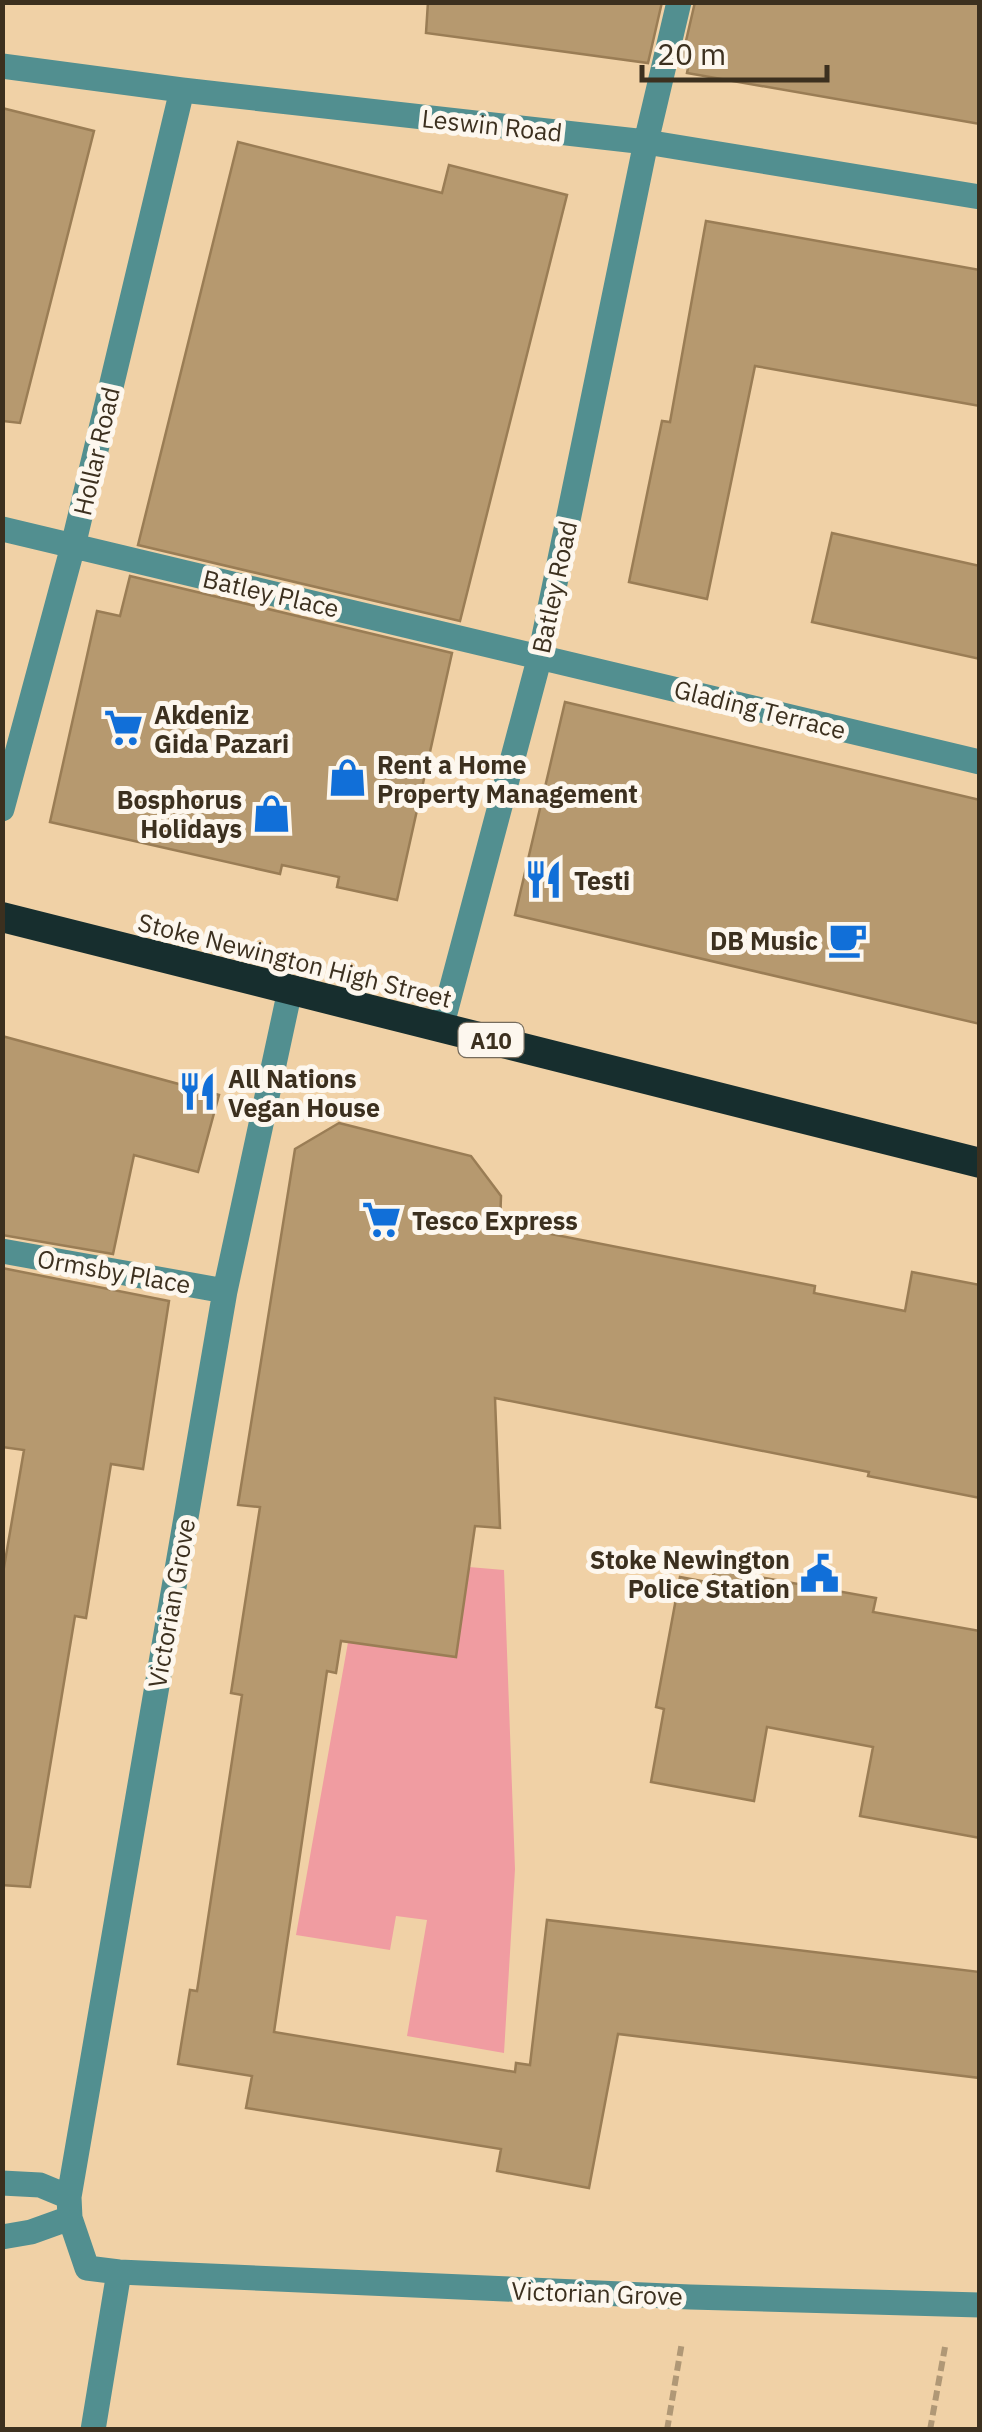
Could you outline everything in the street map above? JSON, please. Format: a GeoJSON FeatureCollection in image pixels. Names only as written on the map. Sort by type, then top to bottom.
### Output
{"type":"FeatureCollection","features":[{"type":"Feature","properties":{"kind":"highway","name":"Stoke Newington High Street"},"geometry":{"type":"LineString","coordinates":[[2,918],[980,1163]]}},
{"type":"Feature","properties":{"kind":"street","name":"Batley Road"},"geometry":{"type":"LineString","coordinates":[[441,1028],[540,656],[646,142],[679,2]]}},
{"type":"Feature","properties":{"kind":"street","name":"Leswin Road"},"geometry":{"type":"LineString","coordinates":[[2,66],[646,142],[980,197]]}},
{"type":"Feature","properties":{"kind":"street","name":"Hollar Road"},"geometry":{"type":"LineString","coordinates":[[2,810],[73,546],[182,90]]}},
{"type":"Feature","properties":{"kind":"street","name":"Batley Place"},"geometry":{"type":"LineString","coordinates":[[2,529],[540,656]]}},
{"type":"Feature","properties":{"kind":"street","name":"Glading Terrace"},"geometry":{"type":"LineString","coordinates":[[540,656],[980,762]]}},
{"type":"Feature","properties":{"kind":"street","name":"Victorian Grove"},"geometry":{"type":"LineString","coordinates":[[290,990],[224,1292],[70,2207],[87,2268],[690,2298],[972,2306]]}},
{"type":"Feature","properties":{"kind":"street","name":"Ormsby Place"},"geometry":{"type":"LineString","coordinates":[[2,1252],[224,1292]]}},
{"type":"Feature","properties":{"kind":"street"},"geometry":{"type":"LineString","coordinates":[[2,2182],[40,2185],[70,2207],[31,2232],[2,2237]]}},
{"type":"Feature","properties":{"kind":"street"},"geometry":{"type":"LineString","coordinates":[[93,2430],[119,2272]]}},
{"type":"Feature","properties":{"kind":"path"},"geometry":{"type":"LineString","coordinates":[[667,2430],[690,2298]]}},
{"type":"Feature","properties":{"kind":"path"},"geometry":{"type":"LineString","coordinates":[[930,2430],[972,2306]]}},
{"type":"Feature","properties":{"kind":"shaded area"},"geometry":{"type":"Polygon","coordinates":[[[363,1558],[504,1570],[515,1869],[504,2053],[407,2036],[427,1920],[396,1916],[390,1950],[296,1935],[363,1558]]]}},
{"type":"Feature","properties":{"kind":"building"},"geometry":{"type":"Polygon","coordinates":[[[428,2],[662,2],[648,63],[426,33],[428,2]]]}},
{"type":"Feature","properties":{"kind":"building"},"geometry":{"type":"Polygon","coordinates":[[[695,2],[980,2],[980,124],[687,73],[688,68],[680,67],[695,2]]]}},
{"type":"Feature","properties":{"kind":"building"},"geometry":{"type":"Polygon","coordinates":[[[2,108],[94,131],[20,423],[2,421],[2,108]]]}},
{"type":"Feature","properties":{"kind":"building"},"geometry":{"type":"Polygon","coordinates":[[[238,142],[442,193],[449,165],[567,195],[460,621],[138,545],[238,142]]]}},
{"type":"Feature","properties":{"kind":"building"},"geometry":{"type":"Polygon","coordinates":[[[706,221],[980,270],[980,406],[755,366],[707,599],[629,582],[662,421],[670,422],[706,221]]]}},
{"type":"Feature","properties":{"kind":"building"},"geometry":{"type":"Polygon","coordinates":[[[832,533],[980,566],[980,659],[812,622],[832,533]]]}},
{"type":"Feature","properties":{"kind":"building"},"geometry":{"type":"Polygon","coordinates":[[[130,576],[452,653],[397,900],[337,887],[339,877],[282,865],[280,874],[50,822],[97,611],[120,616],[130,576]]]}},
{"type":"Feature","properties":{"kind":"building"},"geometry":{"type":"Polygon","coordinates":[[[565,702],[980,800],[980,1024],[515,915],[565,702]]]}},
{"type":"Feature","properties":{"kind":"building"},"geometry":{"type":"Polygon","coordinates":[[[2,1036],[219,1095],[198,1172],[134,1155],[113,1254],[2,1235],[2,1036]]]}},
{"type":"Feature","properties":{"kind":"building"},"geometry":{"type":"Polygon","coordinates":[[[339,1123],[471,1156],[501,1196],[500,1224],[815,1286],[814,1293],[905,1311],[912,1272],[980,1285],[980,1498],[868,1476],[869,1472],[495,1398],[500,1528],[475,1526],[456,1657],[341,1641],[336,1673],[327,1671],[274,2032],[515,2072],[516,2063],[530,2065],[547,1920],[980,1972],[980,2078],[618,2034],[589,2188],[497,2171],[501,2149],[246,2108],[252,2076],[178,2064],[190,1990],[197,1991],[242,1695],[231,1693],[260,1507],[238,1505],[295,1149],[339,1123]]]}},
{"type":"Feature","properties":{"kind":"building"},"geometry":{"type":"Polygon","coordinates":[[[2,1268],[169,1301],[143,1469],[111,1464],[86,1618],[75,1616],[30,1887],[2,1885],[2,1579],[24,1450],[2,1447],[2,1268]]]}},
{"type":"Feature","properties":{"kind":"building"},"geometry":{"type":"Polygon","coordinates":[[[714,1569],[876,1598],[873,1612],[980,1631],[980,1838],[860,1816],[873,1747],[767,1727],[754,1801],[651,1782],[664,1709],[656,1707],[680,1577],[712,1583],[714,1569]]]}},
{"type":"Feature","properties":{"kind":"place","name":"Akdeniz Gida Pazari"},"geometry":{"type":"Point","coordinates":[124,728]}},
{"type":"Feature","properties":{"kind":"place","name":"Rent a Home Property Management"},"geometry":{"type":"Point","coordinates":[347,778]}},
{"type":"Feature","properties":{"kind":"place","name":"Bosphorus Holidays"},"geometry":{"type":"Point","coordinates":[272,813]}},
{"type":"Feature","properties":{"kind":"place","name":"Testi"},"geometry":{"type":"Point","coordinates":[544,880]}},
{"type":"Feature","properties":{"kind":"place","name":"DB Music"},"geometry":{"type":"Point","coordinates":[848,940]}},
{"type":"Feature","properties":{"kind":"place","name":"All Nations Vegan House"},"geometry":{"type":"Point","coordinates":[198,1092]}},
{"type":"Feature","properties":{"kind":"place","name":"Tesco Express"},"geometry":{"type":"Point","coordinates":[382,1220]}},
{"type":"Feature","properties":{"kind":"place","name":"Stoke Newington Police Station"},"geometry":{"type":"Point","coordinates":[820,1573]}}]}
